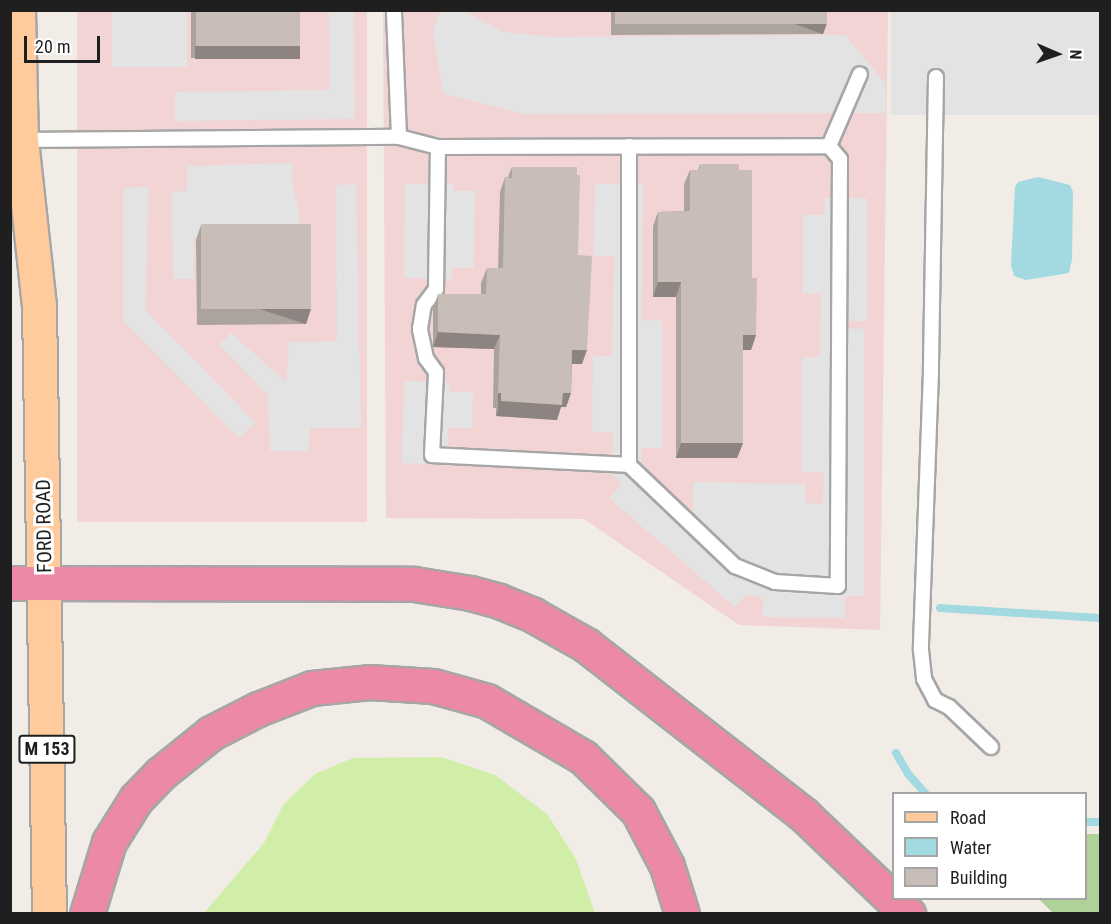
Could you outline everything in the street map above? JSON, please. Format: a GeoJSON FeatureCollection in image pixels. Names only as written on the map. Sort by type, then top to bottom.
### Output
{"type":"FeatureCollection","features":[{"type":"Feature","properties":{"kind":"highway"},"geometry":{"type":"LineString","coordinates":[[10,584],[414,584],[470,593],[500,602],[560,628],[638,684],[804,815],[892,899]]}},
{"type":"Feature","properties":{"kind":"highway"},"geometry":{"type":"LineString","coordinates":[[87,914],[109,842],[136,799],[185,753],[211,733],[269,704],[312,688],[369,682],[433,686],[488,701],[583,757],[638,811],[666,866],[682,914]]}},
{"type":"Feature","properties":{"kind":"highway"},"geometry":{"type":"LineString","coordinates":[[893,900],[908,914]]}},
{"type":"Feature","properties":{"kind":"main road","name":"FORD ROAD"},"geometry":{"type":"LineString","coordinates":[[18,10],[15,84],[17,129],[39,306],[49,914]]}},
{"type":"Feature","properties":{"kind":"main road","name":"FORD ROAD"},"geometry":{"type":"LineString","coordinates":[[10,203],[17,129]]}},
{"type":"Feature","properties":{"kind":"lane"},"geometry":{"type":"LineString","coordinates":[[394,10],[399,137]]}},
{"type":"Feature","properties":{"kind":"lane"},"geometry":{"type":"LineString","coordinates":[[829,146],[860,74]]}},
{"type":"Feature","properties":{"kind":"lane"},"geometry":{"type":"LineString","coordinates":[[936,77],[931,371],[921,650],[924,679],[935,700],[949,707],[991,747]]}},
{"type":"Feature","properties":{"kind":"lane"},"geometry":{"type":"LineString","coordinates":[[17,129],[399,137],[438,147],[829,146],[840,159],[838,586],[775,582],[735,566],[629,465],[432,455],[436,372],[426,358],[420,330],[424,306],[436,289],[438,147]]}},
{"type":"Feature","properties":{"kind":"lane"},"geometry":{"type":"LineString","coordinates":[[629,465],[630,146]]}},
{"type":"Feature","properties":{"kind":"shaded area"},"geometry":{"type":"Polygon","coordinates":[[[461,10],[504,32],[554,37],[845,35],[885,83],[886,113],[523,114],[443,93],[433,32],[440,11],[461,10]]]}},
{"type":"Feature","properties":{"kind":"shaded area"},"geometry":{"type":"Polygon","coordinates":[[[77,11],[367,11],[367,522],[77,522],[77,11]]]}},
{"type":"Feature","properties":{"kind":"shaded area"},"geometry":{"type":"Polygon","coordinates":[[[112,11],[187,11],[187,67],[112,67],[112,11]]]}},
{"type":"Feature","properties":{"kind":"shaded area"},"geometry":{"type":"Polygon","coordinates":[[[329,11],[354,11],[355,119],[175,121],[175,92],[330,90],[329,11]]]}},
{"type":"Feature","properties":{"kind":"shaded area"},"geometry":{"type":"Polygon","coordinates":[[[383,11],[888,11],[880,630],[739,625],[584,519],[386,518],[383,11]]]}},
{"type":"Feature","properties":{"kind":"shaded area"},"geometry":{"type":"Polygon","coordinates":[[[891,11],[1100,11],[1100,115],[891,115],[891,11]]]}},
{"type":"Feature","properties":{"kind":"shaded area"},"geometry":{"type":"Polygon","coordinates":[[[293,163],[292,182],[299,212],[300,235],[194,237],[194,279],[173,279],[172,192],[187,191],[187,166],[293,163]]]}},
{"type":"Feature","properties":{"kind":"shaded area"},"geometry":{"type":"Polygon","coordinates":[[[356,184],[361,428],[310,428],[309,451],[270,451],[268,395],[219,345],[231,333],[286,382],[289,342],[337,341],[336,185],[356,184]]]}},
{"type":"Feature","properties":{"kind":"shaded area"},"geometry":{"type":"Polygon","coordinates":[[[405,184],[453,184],[453,191],[475,191],[474,268],[452,268],[452,279],[404,278],[405,184]]]}},
{"type":"Feature","properties":{"kind":"shaded area"},"geometry":{"type":"Polygon","coordinates":[[[595,184],[643,184],[642,320],[662,321],[662,448],[641,448],[642,468],[693,512],[693,482],[806,484],[805,503],[823,504],[824,472],[802,472],[802,357],[820,357],[821,294],[803,294],[803,215],[824,215],[825,198],[867,198],[867,321],[846,321],[846,328],[864,329],[864,596],[845,596],[845,618],[762,617],[763,599],[747,594],[735,607],[609,498],[621,484],[613,475],[613,432],[592,432],[593,356],[612,356],[614,256],[594,256],[595,184]]]}},
{"type":"Feature","properties":{"kind":"shaded area"},"geometry":{"type":"Polygon","coordinates":[[[148,186],[146,311],[256,423],[239,438],[123,321],[123,188],[148,186]]]}},
{"type":"Feature","properties":{"kind":"shaded area"},"geometry":{"type":"Polygon","coordinates":[[[404,381],[449,382],[450,392],[473,392],[472,428],[448,428],[448,465],[402,463],[404,381]]]}},
{"type":"Feature","properties":{"kind":"green space"},"geometry":{"type":"Polygon","coordinates":[[[441,757],[495,775],[547,814],[576,859],[595,913],[204,913],[264,843],[283,805],[315,774],[353,758],[441,757]]]}},
{"type":"Feature","properties":{"kind":"green space"},"geometry":{"type":"Polygon","coordinates":[[[1087,834],[1100,834],[1100,913],[1053,913],[1040,900],[1087,900],[1087,834]]]}},
{"type":"Feature","properties":{"kind":"water"},"geometry":{"type":"Polygon","coordinates":[[[1038,177],[1070,185],[1073,192],[1072,259],[1069,273],[1026,280],[1014,276],[1011,265],[1015,187],[1018,182],[1038,177]]]}},
{"type":"Feature","properties":{"kind":"building"},"geometry":{"type":"Polygon","coordinates":[[[196,10],[300,10],[300,46],[196,46],[196,10]]]}},
{"type":"Feature","properties":{"kind":"building"},"geometry":{"type":"Polygon","coordinates":[[[615,10],[827,10],[827,24],[615,24],[615,10]]]}},
{"type":"Feature","properties":{"kind":"building"},"geometry":{"type":"Polygon","coordinates":[[[700,164],[739,164],[739,170],[752,170],[752,278],[757,278],[756,335],[743,335],[743,443],[681,443],[681,282],[658,282],[658,212],[690,211],[690,170],[699,170],[700,164]]]}},
{"type":"Feature","properties":{"kind":"building"},"geometry":{"type":"Polygon","coordinates":[[[512,167],[577,167],[577,175],[580,175],[578,255],[592,256],[587,350],[572,350],[571,393],[563,393],[562,405],[501,401],[501,393],[498,393],[500,335],[438,332],[438,294],[486,294],[487,268],[503,268],[505,177],[512,178],[512,167]]]}},
{"type":"Feature","properties":{"kind":"building"},"geometry":{"type":"Polygon","coordinates":[[[201,224],[311,224],[311,309],[201,309],[201,224]]]}},
{"type":"Feature","properties":{"kind":"waterway"},"geometry":{"type":"LineString","coordinates":[[940,608],[1100,618]]}},
{"type":"Feature","properties":{"kind":"waterway"},"geometry":{"type":"LineString","coordinates":[[896,753],[908,774],[924,792]]}},
{"type":"Feature","properties":{"kind":"waterway"},"geometry":{"type":"LineString","coordinates":[[1087,822],[1100,822]]}}]}
